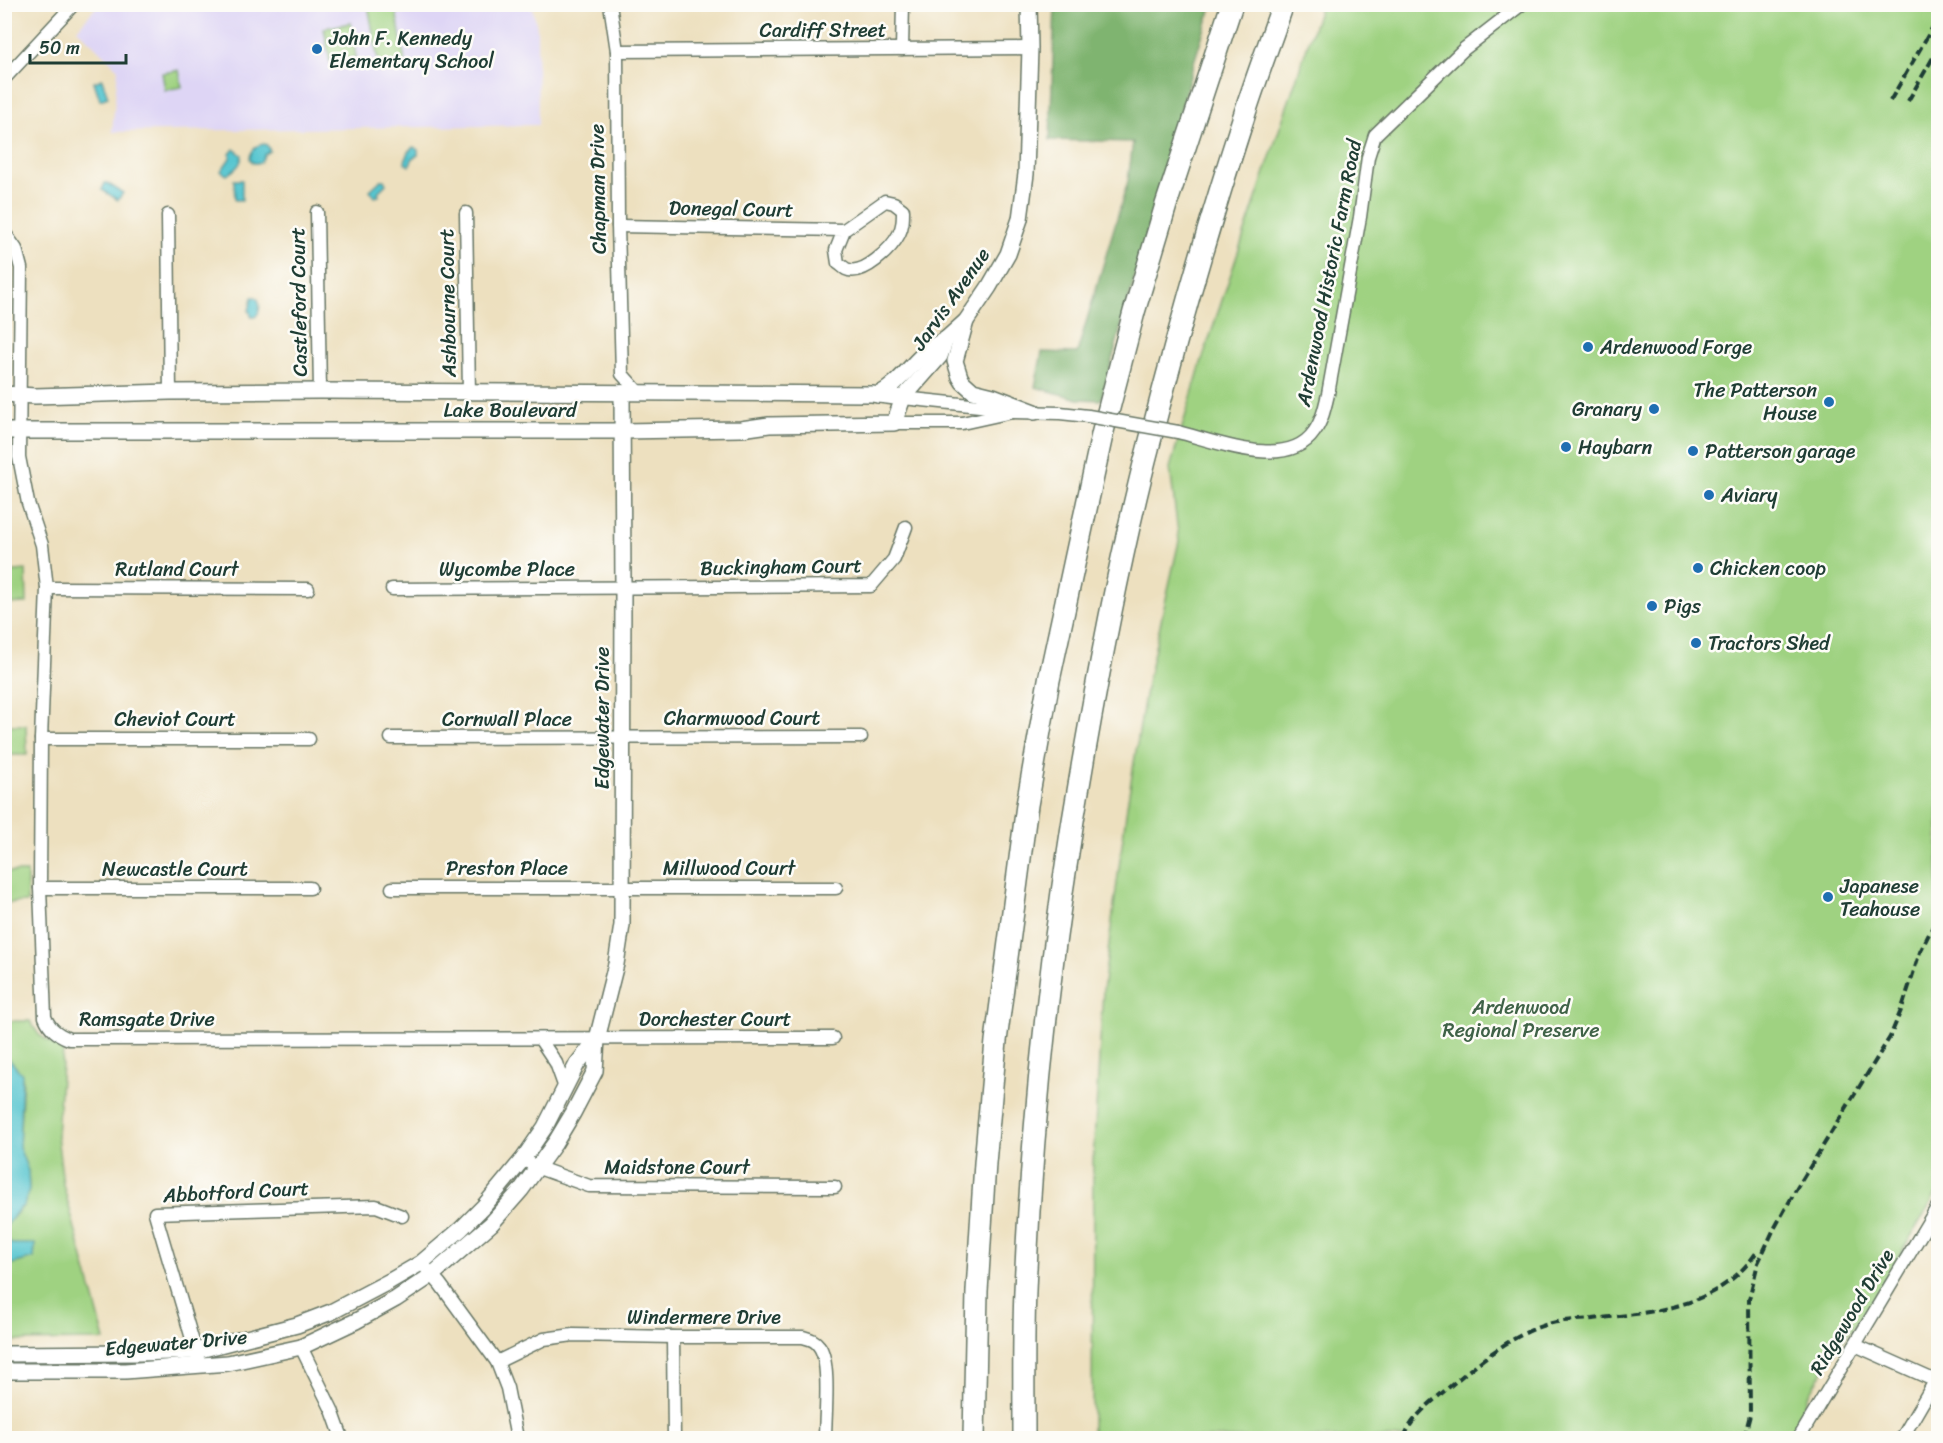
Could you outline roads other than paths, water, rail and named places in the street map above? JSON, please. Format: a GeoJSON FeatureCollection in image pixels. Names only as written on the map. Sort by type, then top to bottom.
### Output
{"type":"FeatureCollection","features":[{"type":"Feature","properties":{"kind":"highway"},"geometry":{"type":"LineString","coordinates":[[974,1438],[977,1291],[996,1041],[1027,805],[1047,692],[1097,456],[1131,323],[1173,183],[1232,4]]}},
{"type":"Feature","properties":{"kind":"highway"},"geometry":{"type":"LineString","coordinates":[[1023,1438],[1025,1292],[1032,1173],[1043,1049],[1056,929],[1093,702],[1119,569],[1149,443],[1180,329],[1234,146],[1283,4]]}},
{"type":"Feature","properties":{"kind":"street"},"geometry":{"type":"LineString","coordinates":[[4,79],[74,4]]}},
{"type":"Feature","properties":{"kind":"street","name":"Chapman Drive"},"geometry":{"type":"LineString","coordinates":[[610,4],[617,51],[622,374]]}},
{"type":"Feature","properties":{"kind":"street"},"geometry":{"type":"LineString","coordinates":[[902,49],[903,4]]}},
{"type":"Feature","properties":{"kind":"street","name":"Jarvis Avenue"},"geometry":{"type":"LineString","coordinates":[[894,423],[903,398],[940,356],[946,339],[966,321],[989,287],[1008,254],[1020,219],[1026,174],[1029,4]]}},
{"type":"Feature","properties":{"kind":"street","name":"Jarvis Avenue"},"geometry":{"type":"LineString","coordinates":[[1030,48],[1035,4]]}},
{"type":"Feature","properties":{"kind":"street","name":"Ardenwood Historic Farm Road"},"geometry":{"type":"LineString","coordinates":[[1088,416],[1178,432],[1254,451],[1276,453],[1296,447],[1312,434],[1323,416],[1328,394],[1360,218],[1368,157],[1375,135],[1464,49],[1522,4]]}},
{"type":"Feature","properties":{"kind":"street","name":"Cardiff Street"},"geometry":{"type":"LineString","coordinates":[[617,51],[1030,48]]}},
{"type":"Feature","properties":{"kind":"street"},"geometry":{"type":"LineString","coordinates":[[885,201],[894,203],[903,210],[904,221],[898,236],[870,265],[861,270],[847,270],[838,263],[836,250],[844,230],[885,201]]}},
{"type":"Feature","properties":{"kind":"street","name":"Castleford Court"},"geometry":{"type":"LineString","coordinates":[[317,212],[320,391]]}},
{"type":"Feature","properties":{"kind":"street","name":"Ashbourne Court"},"geometry":{"type":"LineString","coordinates":[[466,213],[470,393]]}},
{"type":"Feature","properties":{"kind":"street"},"geometry":{"type":"LineString","coordinates":[[168,215],[170,392]]}},
{"type":"Feature","properties":{"kind":"street","name":"Donegal Court"},"geometry":{"type":"LineString","coordinates":[[618,226],[844,230]]}},
{"type":"Feature","properties":{"kind":"street","name":"Ramsgate Drive"},"geometry":{"type":"LineString","coordinates":[[4,232],[16,249],[21,268],[12,394],[12,431],[20,458],[28,503],[42,545],[46,588],[41,739],[40,888],[45,1017],[52,1030],[69,1039],[597,1039]]}},
{"type":"Feature","properties":{"kind":"street"},"geometry":{"type":"LineString","coordinates":[[966,321],[956,352],[956,361],[963,382],[973,391],[1035,412]]}},
{"type":"Feature","properties":{"kind":"street"},"geometry":{"type":"LineString","coordinates":[[878,395],[899,380],[930,348],[946,339]]}},
{"type":"Feature","properties":{"kind":"street"},"geometry":{"type":"LineString","coordinates":[[606,393],[622,374],[639,393]]}},
{"type":"Feature","properties":{"kind":"street","name":"Lake Boulevard"},"geometry":{"type":"LineString","coordinates":[[12,394],[39,396],[320,391],[878,395],[989,407],[1013,412],[1088,416]]}},
{"type":"Feature","properties":{"kind":"street","name":"Edgewater Drive"},"geometry":{"type":"LineString","coordinates":[[4,1371],[125,1371],[198,1358],[331,1312],[421,1263],[555,1143],[595,1071],[597,1039],[616,964],[621,925],[622,393]]}},
{"type":"Feature","properties":{"kind":"street","name":"Lake Boulevard"},"geometry":{"type":"LineString","coordinates":[[12,431],[741,429],[769,425],[962,423],[1013,412]]}},
{"type":"Feature","properties":{"kind":"street","name":"Buckingham Court"},"geometry":{"type":"LineString","coordinates":[[623,588],[871,586],[894,559],[906,527]]}},
{"type":"Feature","properties":{"kind":"street","name":"Rutland Court"},"geometry":{"type":"LineString","coordinates":[[46,588],[308,589]]}},
{"type":"Feature","properties":{"kind":"street","name":"Wycombe Place"},"geometry":{"type":"LineString","coordinates":[[392,589],[623,588]]}},
{"type":"Feature","properties":{"kind":"street","name":"Charmwood Court"},"geometry":{"type":"LineString","coordinates":[[623,738],[861,737]]}},
{"type":"Feature","properties":{"kind":"street","name":"Cornwall Place"},"geometry":{"type":"LineString","coordinates":[[391,738],[623,738]]}},
{"type":"Feature","properties":{"kind":"street","name":"Cheviot Court"},"geometry":{"type":"LineString","coordinates":[[41,739],[309,739]]}},
{"type":"Feature","properties":{"kind":"street","name":"Preston Place"},"geometry":{"type":"LineString","coordinates":[[392,888],[622,887]]}},
{"type":"Feature","properties":{"kind":"street","name":"Millwood Court"},"geometry":{"type":"LineString","coordinates":[[622,887],[836,888]]}},
{"type":"Feature","properties":{"kind":"street","name":"Newcastle Court"},"geometry":{"type":"LineString","coordinates":[[40,888],[310,888]]}},
{"type":"Feature","properties":{"kind":"street","name":"Dorchester Court"},"geometry":{"type":"LineString","coordinates":[[597,1039],[833,1038]]}},
{"type":"Feature","properties":{"kind":"street"},"geometry":{"type":"LineString","coordinates":[[540,1039],[556,1063],[565,1088]]}},
{"type":"Feature","properties":{"kind":"street","name":"Edgewater Drive"},"geometry":{"type":"LineString","coordinates":[[4,1354],[139,1353],[198,1358],[228,1364],[302,1347],[356,1321],[432,1275],[490,1224],[521,1190],[544,1127],[577,1064],[597,1039]]}},
{"type":"Feature","properties":{"kind":"street","name":"Maidstone Court"},"geometry":{"type":"LineString","coordinates":[[530,1163],[589,1186],[835,1187]]}},
{"type":"Feature","properties":{"kind":"street","name":"Abbotford Court"},"geometry":{"type":"LineString","coordinates":[[198,1358],[155,1213],[376,1206],[402,1216]]}},
{"type":"Feature","properties":{"kind":"street","name":"Ridgewood Drive"},"geometry":{"type":"LineString","coordinates":[[1799,1438],[1938,1206]]}},
{"type":"Feature","properties":{"kind":"street"},"geometry":{"type":"LineString","coordinates":[[421,1263],[497,1362],[507,1388],[517,1438]]}},
{"type":"Feature","properties":{"kind":"street","name":"Windermere Drive"},"geometry":{"type":"LineString","coordinates":[[497,1362],[544,1339],[573,1335],[803,1337],[812,1339],[819,1345],[826,1362],[825,1438]]}},
{"type":"Feature","properties":{"kind":"street"},"geometry":{"type":"LineString","coordinates":[[673,1337],[674,1438]]}},
{"type":"Feature","properties":{"kind":"street"},"geometry":{"type":"LineString","coordinates":[[1855,1345],[1938,1379],[1902,1438]]}},
{"type":"Feature","properties":{"kind":"street"},"geometry":{"type":"LineString","coordinates":[[302,1347],[332,1410],[342,1438]]}},
{"type":"Feature","properties":{"kind":"water"},"geometry":{"type":"Polygon","coordinates":[[[102,79],[108,97],[100,100],[94,82],[102,79]]]}},
{"type":"Feature","properties":{"kind":"water"},"geometry":{"type":"Polygon","coordinates":[[[264,144],[270,151],[265,154],[260,163],[253,163],[250,159],[252,151],[264,144]]]}},
{"type":"Feature","properties":{"kind":"water"},"geometry":{"type":"Polygon","coordinates":[[[414,147],[418,150],[418,155],[413,158],[409,166],[405,163],[406,156],[414,147]]]}},
{"type":"Feature","properties":{"kind":"water"},"geometry":{"type":"Polygon","coordinates":[[[234,149],[242,155],[241,159],[237,167],[227,175],[221,171],[234,149]]]}},
{"type":"Feature","properties":{"kind":"water"},"geometry":{"type":"Polygon","coordinates":[[[234,180],[242,180],[242,200],[235,200],[234,180]]]}},
{"type":"Feature","properties":{"kind":"water"},"geometry":{"type":"Polygon","coordinates":[[[384,180],[386,184],[378,192],[379,196],[375,197],[370,190],[384,180]]]}},
{"type":"Feature","properties":{"kind":"water"},"geometry":{"type":"Polygon","coordinates":[[[105,183],[123,193],[118,200],[102,190],[105,183]]]}},
{"type":"Feature","properties":{"kind":"water"},"geometry":{"type":"Polygon","coordinates":[[[252,297],[258,299],[259,304],[255,317],[252,317],[249,311],[252,297]]]}},
{"type":"Feature","properties":{"kind":"water"},"geometry":{"type":"Polygon","coordinates":[[[5,1057],[22,1074],[19,1147],[28,1171],[29,1190],[24,1205],[5,1228],[5,1057]]]}},
{"type":"Feature","properties":{"kind":"water"},"geometry":{"type":"Polygon","coordinates":[[[5,1237],[11,1244],[35,1244],[34,1258],[5,1266],[5,1237]]]}},
{"type":"Feature","properties":{"kind":"railway"},"geometry":{"type":"LineString","coordinates":[[1890,101],[1938,18]]}},
{"type":"Feature","properties":{"kind":"railway"},"geometry":{"type":"LineString","coordinates":[[1908,101],[1938,49]]}},
{"type":"Feature","properties":{"kind":"railway"},"geometry":{"type":"LineString","coordinates":[[1744,1438],[1750,1415],[1749,1299],[1758,1263],[1797,1188],[1890,1037],[1920,952],[1938,916]]}},
{"type":"Feature","properties":{"kind":"railway"},"geometry":{"type":"LineString","coordinates":[[1404,1438],[1412,1423],[1435,1399],[1484,1359],[1524,1333],[1557,1322],[1661,1310],[1683,1304],[1723,1286],[1741,1271],[1756,1253]]}},
{"type":"Feature","properties":{"kind":"place","name":"John F. Kennedy Elementary School"},"geometry":{"type":"Point","coordinates":[317,49]}},
{"type":"Feature","properties":{"kind":"place","name":"Ardenwood Forge"},"geometry":{"type":"Point","coordinates":[1588,347]}},
{"type":"Feature","properties":{"kind":"place","name":"The Patterson House"},"geometry":{"type":"Point","coordinates":[1829,402]}},
{"type":"Feature","properties":{"kind":"place","name":"Granary"},"geometry":{"type":"Point","coordinates":[1654,409]}},
{"type":"Feature","properties":{"kind":"place","name":"Haybarn"},"geometry":{"type":"Point","coordinates":[1566,447]}},
{"type":"Feature","properties":{"kind":"place","name":"Patterson garage"},"geometry":{"type":"Point","coordinates":[1693,451]}},
{"type":"Feature","properties":{"kind":"place","name":"Aviary"},"geometry":{"type":"Point","coordinates":[1709,495]}},
{"type":"Feature","properties":{"kind":"place","name":"Chicken coop"},"geometry":{"type":"Point","coordinates":[1698,568]}},
{"type":"Feature","properties":{"kind":"place","name":"Pigs"},"geometry":{"type":"Point","coordinates":[1652,606]}},
{"type":"Feature","properties":{"kind":"place","name":"Tractors Shed"},"geometry":{"type":"Point","coordinates":[1696,643]}},
{"type":"Feature","properties":{"kind":"place","name":"Japanese Teahouse"},"geometry":{"type":"Point","coordinates":[1828,897]}},
{"type":"Feature","properties":{"kind":"park label","name":"Ardenwood Regional Preserve"},"geometry":{"type":"Point","coordinates":[1521,1018]}}]}
